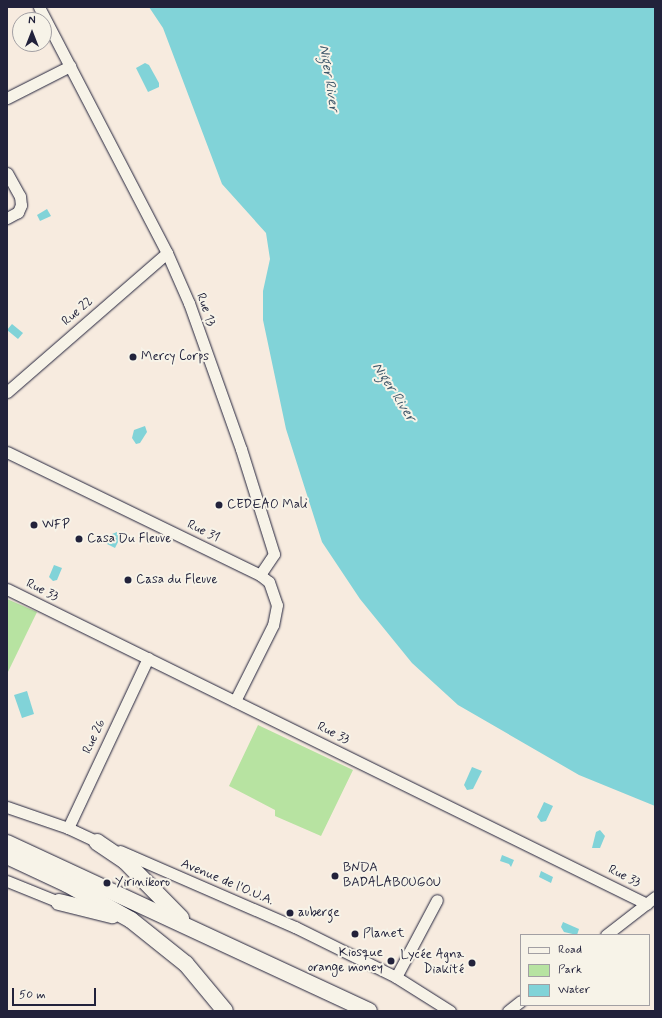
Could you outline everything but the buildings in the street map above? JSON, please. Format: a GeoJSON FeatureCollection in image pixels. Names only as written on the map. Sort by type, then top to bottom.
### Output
{"type":"FeatureCollection","features":[{"type":"Feature","properties":{"kind":"highway"},"geometry":{"type":"LineString","coordinates":[[97,842],[125,861],[186,924]]}},
{"type":"Feature","properties":{"kind":"highway"},"geometry":{"type":"LineString","coordinates":[[7,843],[186,924],[369,1011]]}},
{"type":"Feature","properties":{"kind":"highway"},"geometry":{"type":"LineString","coordinates":[[7,856],[67,884],[131,920],[186,964],[225,1011]]}},
{"type":"Feature","properties":{"kind":"highway"},"geometry":{"type":"LineString","coordinates":[[59,902],[131,920]]}},
{"type":"Feature","properties":{"kind":"street","name":"Rue 13"},"geometry":{"type":"LineString","coordinates":[[39,7],[167,253],[189,303],[240,449],[274,554],[260,575]]}},
{"type":"Feature","properties":{"kind":"street"},"geometry":{"type":"LineString","coordinates":[[7,98],[70,66]]}},
{"type":"Feature","properties":{"kind":"street"},"geometry":{"type":"LineString","coordinates":[[7,173],[20,196],[21,205],[18,212],[7,218]]}},
{"type":"Feature","properties":{"kind":"street","name":"Rue 22"},"geometry":{"type":"LineString","coordinates":[[7,392],[167,253]]}},
{"type":"Feature","properties":{"kind":"street","name":"Rue 31"},"geometry":{"type":"LineString","coordinates":[[7,452],[260,575],[269,582],[275,594],[277,605],[273,625],[235,701]]}},
{"type":"Feature","properties":{"kind":"street","name":"Rue 33"},"geometry":{"type":"LineString","coordinates":[[7,589],[235,701],[651,900]]}},
{"type":"Feature","properties":{"kind":"street","name":"Rue 26"},"geometry":{"type":"LineString","coordinates":[[68,828],[148,658]]}},
{"type":"Feature","properties":{"kind":"street","name":"Avenue de l'O.U.A."},"geometry":{"type":"LineString","coordinates":[[7,807],[68,828],[97,842],[295,927],[396,977],[450,1011]]}},
{"type":"Feature","properties":{"kind":"street"},"geometry":{"type":"LineString","coordinates":[[7,881],[59,902]]}},
{"type":"Feature","properties":{"kind":"street"},"geometry":{"type":"LineString","coordinates":[[396,977],[437,900]]}},
{"type":"Feature","properties":{"kind":"street"},"geometry":{"type":"LineString","coordinates":[[607,934],[651,900]]}},
{"type":"Feature","properties":{"kind":"street"},"geometry":{"type":"LineString","coordinates":[[508,1011],[520,1002]]}},
{"type":"Feature","properties":{"kind":"green space"},"geometry":{"type":"Polygon","coordinates":[[[7,599],[37,612],[7,674],[7,599]]]}},
{"type":"Feature","properties":{"kind":"green space"},"geometry":{"type":"Polygon","coordinates":[[[258,725],[353,770],[321,836],[275,816],[275,810],[229,786],[258,725]]]}},
{"type":"Feature","properties":{"kind":"water","name":"Niger River"},"geometry":{"type":"Polygon","coordinates":[[[149,7],[655,7],[655,806],[579,775],[458,705],[412,663],[360,599],[322,542],[286,429],[263,320],[263,291],[270,259],[266,233],[222,184],[163,28],[149,7]]]}},
{"type":"Feature","properties":{"kind":"water"},"geometry":{"type":"Polygon","coordinates":[[[145,63],[149,65],[159,83],[159,87],[148,92],[136,68],[145,63]]]}},
{"type":"Feature","properties":{"kind":"water"},"geometry":{"type":"Polygon","coordinates":[[[47,209],[51,216],[40,221],[37,215],[47,209]]]}},
{"type":"Feature","properties":{"kind":"water"},"geometry":{"type":"Polygon","coordinates":[[[12,324],[23,333],[18,339],[7,330],[12,324]]]}},
{"type":"Feature","properties":{"kind":"water"},"geometry":{"type":"Polygon","coordinates":[[[145,426],[147,432],[140,443],[136,444],[132,438],[134,430],[145,426]]]}},
{"type":"Feature","properties":{"kind":"water"},"geometry":{"type":"Polygon","coordinates":[[[117,532],[120,538],[115,548],[107,544],[112,534],[117,532]]]}},
{"type":"Feature","properties":{"kind":"water"},"geometry":{"type":"Polygon","coordinates":[[[54,565],[62,568],[57,580],[53,581],[49,577],[54,565]]]}},
{"type":"Feature","properties":{"kind":"water"},"geometry":{"type":"Polygon","coordinates":[[[27,691],[34,714],[22,718],[14,695],[27,691]]]}},
{"type":"Feature","properties":{"kind":"water"},"geometry":{"type":"Polygon","coordinates":[[[472,767],[482,771],[473,789],[467,790],[464,785],[472,767]]]}},
{"type":"Feature","properties":{"kind":"water"},"geometry":{"type":"Polygon","coordinates":[[[544,802],[553,806],[546,821],[541,822],[537,817],[544,802]]]}},
{"type":"Feature","properties":{"kind":"water"},"geometry":{"type":"Polygon","coordinates":[[[600,830],[605,836],[600,848],[592,848],[596,832],[600,830]]]}},
{"type":"Feature","properties":{"kind":"water"},"geometry":{"type":"Polygon","coordinates":[[[502,855],[514,860],[511,867],[509,864],[500,861],[502,855]]]}},
{"type":"Feature","properties":{"kind":"water"},"geometry":{"type":"Polygon","coordinates":[[[541,871],[553,877],[551,883],[539,877],[541,871]]]}},
{"type":"Feature","properties":{"kind":"water"},"geometry":{"type":"Polygon","coordinates":[[[563,922],[579,929],[577,934],[573,934],[564,932],[561,927],[563,922]]]}},
{"type":"Feature","properties":{"kind":"place","name":"Mercy Corps"},"geometry":{"type":"Point","coordinates":[133,357]}},
{"type":"Feature","properties":{"kind":"place","name":"CEDEAO Mali"},"geometry":{"type":"Point","coordinates":[219,505]}},
{"type":"Feature","properties":{"kind":"place","name":"WFP"},"geometry":{"type":"Point","coordinates":[34,525]}},
{"type":"Feature","properties":{"kind":"place","name":"Casa Du Fleuve"},"geometry":{"type":"Point","coordinates":[79,539]}},
{"type":"Feature","properties":{"kind":"place","name":"Casa du Fleuve"},"geometry":{"type":"Point","coordinates":[128,580]}},
{"type":"Feature","properties":{"kind":"place","name":"BNDA BADALABOUGOU"},"geometry":{"type":"Point","coordinates":[335,876]}},
{"type":"Feature","properties":{"kind":"place","name":"Yirinikoro"},"geometry":{"type":"Point","coordinates":[107,883]}},
{"type":"Feature","properties":{"kind":"place","name":"auberge"},"geometry":{"type":"Point","coordinates":[290,913]}},
{"type":"Feature","properties":{"kind":"place","name":"Planet"},"geometry":{"type":"Point","coordinates":[355,934]}},
{"type":"Feature","properties":{"kind":"place","name":"Kiosque orange money"},"geometry":{"type":"Point","coordinates":[391,961]}},
{"type":"Feature","properties":{"kind":"place","name":"Lycée Agna Diakité"},"geometry":{"type":"Point","coordinates":[472,963]}}]}
